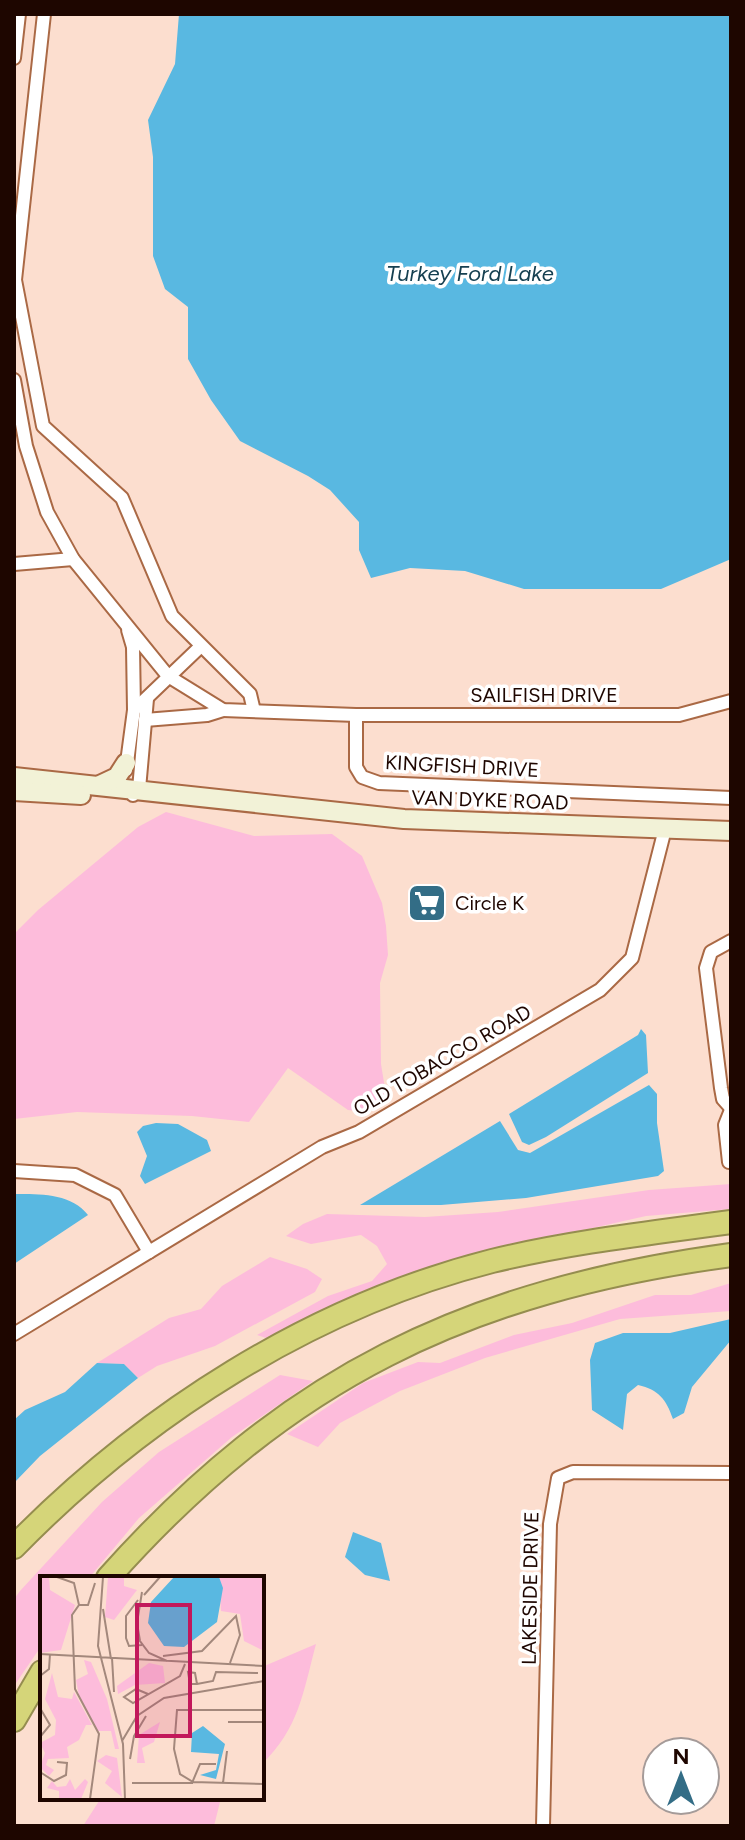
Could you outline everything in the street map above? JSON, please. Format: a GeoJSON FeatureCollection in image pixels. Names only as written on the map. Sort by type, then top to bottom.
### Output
{"type":"FeatureCollection","features":[{"type":"Feature","properties":{"kind":"highway"},"geometry":{"type":"LineString","coordinates":[[14,1547],[91,1475],[178,1408],[271,1350],[342,1315],[409,1287],[492,1261],[583,1243],[731,1222]]}},
{"type":"Feature","properties":{"kind":"highway"},"geometry":{"type":"LineString","coordinates":[[110,1576],[166,1515],[258,1435],[329,1387],[408,1343],[499,1306],[584,1280],[731,1255]]}},
{"type":"Feature","properties":{"kind":"highway"},"geometry":{"type":"LineString","coordinates":[[14,1720],[40,1675]]}},
{"type":"Feature","properties":{"kind":"main road"},"geometry":{"type":"LineString","coordinates":[[100,785],[117,777],[126,763]]}},
{"type":"Feature","properties":{"kind":"main road","name":"VAN DYKE ROAD"},"geometry":{"type":"LineString","coordinates":[[14,777],[100,785],[131,792]]}},
{"type":"Feature","properties":{"kind":"main road","name":"VAN DYKE ROAD"},"geometry":{"type":"LineString","coordinates":[[14,791],[131,792],[404,819],[731,831]]}},
{"type":"Feature","properties":{"kind":"street"},"geometry":{"type":"LineString","coordinates":[[14,58],[19,14]]}},
{"type":"Feature","properties":{"kind":"street"},"geometry":{"type":"LineString","coordinates":[[44,14],[15,280],[43,426],[122,498],[172,616],[250,694],[254,711]]}},
{"type":"Feature","properties":{"kind":"street"},"geometry":{"type":"LineString","coordinates":[[14,380],[26,446],[47,512],[73,559],[168,676],[223,710]]}},
{"type":"Feature","properties":{"kind":"street"},"geometry":{"type":"LineString","coordinates":[[14,564],[73,559]]}},
{"type":"Feature","properties":{"kind":"street"},"geometry":{"type":"LineString","coordinates":[[128,626],[133,647],[134,710],[126,763],[131,792]]}},
{"type":"Feature","properties":{"kind":"street"},"geometry":{"type":"LineString","coordinates":[[134,710],[200,647]]}},
{"type":"Feature","properties":{"kind":"street"},"geometry":{"type":"LineString","coordinates":[[131,792],[147,699]]}},
{"type":"Feature","properties":{"kind":"street","name":"SAILFISH DRIVE"},"geometry":{"type":"LineString","coordinates":[[356,715],[679,715],[731,701]]}},
{"type":"Feature","properties":{"kind":"street"},"geometry":{"type":"LineString","coordinates":[[145,720],[207,715],[223,710],[356,715]]}},
{"type":"Feature","properties":{"kind":"street","name":"KINGFISH DRIVE"},"geometry":{"type":"LineString","coordinates":[[356,715],[356,767],[362,777],[379,783],[731,798]]}},
{"type":"Feature","properties":{"kind":"street","name":"OLD TOBACCO ROAD"},"geometry":{"type":"LineString","coordinates":[[14,1334],[322,1147],[359,1132],[600,990],[632,958],[665,829]]}},
{"type":"Feature","properties":{"kind":"street"},"geometry":{"type":"LineString","coordinates":[[729,1162],[725,1125],[731,1109],[723,1099],[721,1088],[706,968],[711,952],[731,941]]}},
{"type":"Feature","properties":{"kind":"street"},"geometry":{"type":"LineString","coordinates":[[14,1171],[75,1175],[115,1195],[149,1252]]}},
{"type":"Feature","properties":{"kind":"street","name":"LAKESIDE DRIVE"},"geometry":{"type":"LineString","coordinates":[[543,1826],[550,1524],[558,1478],[573,1472],[731,1473]]}},
{"type":"Feature","properties":{"kind":"shaded area"},"geometry":{"type":"Polygon","coordinates":[[[166,812],[254,836],[332,834],[362,856],[382,903],[388,955],[380,983],[381,1064],[386,1095],[366,1112],[348,1110],[288,1068],[249,1122],[192,1116],[77,1112],[14,1119],[14,934],[38,910],[138,827],[166,812]]]}},
{"type":"Feature","properties":{"kind":"shaded area"},"geometry":{"type":"Polygon","coordinates":[[[731,1184],[731,1209],[646,1216],[455,1259],[416,1271],[347,1306],[299,1322],[269,1339],[257,1335],[328,1296],[372,1281],[387,1264],[377,1246],[361,1235],[311,1244],[286,1236],[303,1224],[327,1214],[425,1217],[498,1212],[649,1190],[731,1184]]]}},
{"type":"Feature","properties":{"kind":"shaded area"},"geometry":{"type":"Polygon","coordinates":[[[270,1257],[307,1269],[322,1279],[315,1292],[215,1346],[157,1366],[138,1378],[124,1364],[97,1363],[169,1318],[201,1309],[222,1286],[270,1257]]]}},
{"type":"Feature","properties":{"kind":"shaded area"},"geometry":{"type":"Polygon","coordinates":[[[731,1283],[731,1311],[620,1319],[485,1358],[400,1391],[340,1423],[318,1447],[287,1434],[363,1383],[418,1362],[440,1363],[514,1335],[572,1323],[655,1295],[691,1295],[731,1283]]]}},
{"type":"Feature","properties":{"kind":"shaded area"},"geometry":{"type":"Polygon","coordinates":[[[280,1375],[313,1381],[232,1437],[139,1518],[91,1576],[40,1576],[40,1648],[14,1686],[14,1599],[102,1502],[159,1452],[280,1375]]]}},
{"type":"Feature","properties":{"kind":"shaded area"},"geometry":{"type":"Polygon","coordinates":[[[316,1644],[292,1723],[264,1762],[264,1666],[316,1644]]]}},
{"type":"Feature","properties":{"kind":"shaded area"},"geometry":{"type":"Polygon","coordinates":[[[100,1800],[220,1800],[214,1826],[83,1826],[100,1800]]]}},
{"type":"Feature","properties":{"kind":"water","name":"Turkey Ford Lake"},"geometry":{"type":"Polygon","coordinates":[[[179,14],[731,14],[731,559],[661,589],[524,589],[465,571],[410,568],[371,578],[359,550],[359,522],[330,490],[240,441],[211,400],[188,359],[188,307],[165,289],[153,256],[153,157],[148,120],[175,64],[179,14]]]}},
{"type":"Feature","properties":{"kind":"water"},"geometry":{"type":"Polygon","coordinates":[[[641,1029],[646,1035],[648,1073],[546,1137],[529,1145],[522,1142],[509,1114],[638,1035],[641,1029]]]}},
{"type":"Feature","properties":{"kind":"water"},"geometry":{"type":"Polygon","coordinates":[[[649,1085],[657,1094],[657,1123],[664,1171],[658,1176],[526,1198],[441,1205],[360,1205],[500,1121],[518,1150],[530,1153],[649,1085]]]}},
{"type":"Feature","properties":{"kind":"water"},"geometry":{"type":"Polygon","coordinates":[[[178,1124],[207,1140],[211,1151],[145,1184],[140,1176],[147,1156],[137,1132],[143,1126],[178,1124]]]}},
{"type":"Feature","properties":{"kind":"water"},"geometry":{"type":"Polygon","coordinates":[[[14,1194],[64,1199],[73,1202],[88,1215],[14,1264],[14,1194]]]}},
{"type":"Feature","properties":{"kind":"water"},"geometry":{"type":"Polygon","coordinates":[[[731,1319],[731,1340],[692,1387],[684,1413],[673,1419],[661,1396],[638,1385],[627,1394],[623,1430],[592,1410],[590,1360],[595,1343],[623,1333],[670,1333],[731,1319]]]}},
{"type":"Feature","properties":{"kind":"water"},"geometry":{"type":"Polygon","coordinates":[[[97,1363],[124,1364],[138,1378],[40,1456],[14,1483],[14,1420],[25,1410],[65,1392],[97,1363]]]}},
{"type":"Feature","properties":{"kind":"water"},"geometry":{"type":"Polygon","coordinates":[[[353,1532],[381,1543],[390,1581],[365,1575],[345,1557],[353,1532]]]}},
{"type":"Feature","properties":{"kind":"place","name":"Circle K"},"geometry":{"type":"Point","coordinates":[427,903]}}]}
